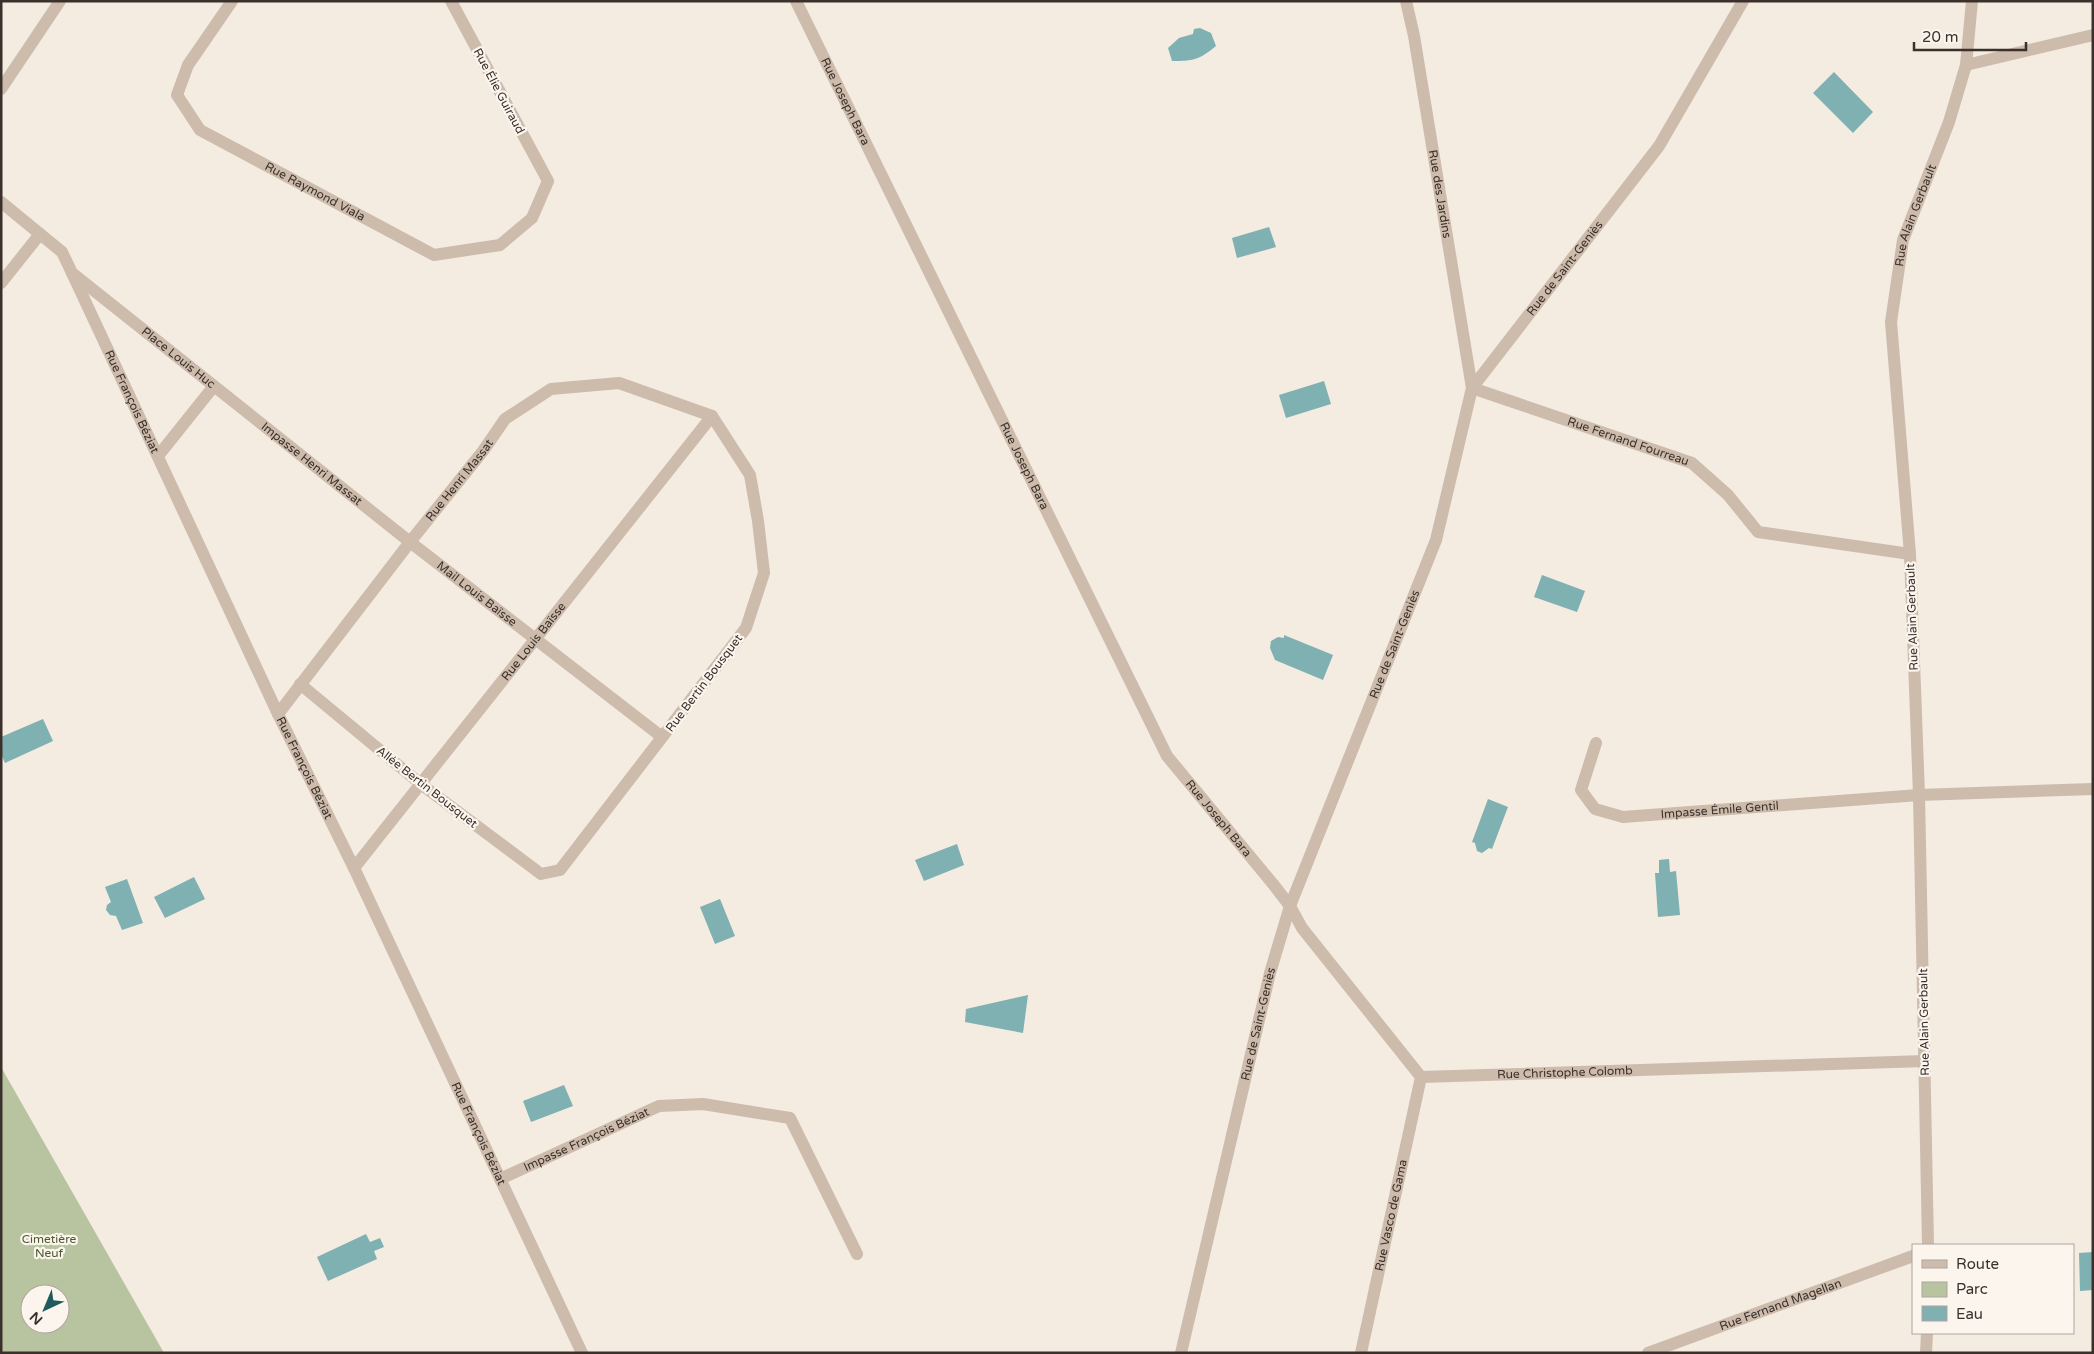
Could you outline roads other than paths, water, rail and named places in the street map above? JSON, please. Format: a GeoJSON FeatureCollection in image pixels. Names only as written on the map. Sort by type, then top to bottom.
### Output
{"type":"FeatureCollection","features":[{"type":"Feature","properties":{"kind":"street"},"geometry":{"type":"LineString","coordinates":[[1,89],[60,1]]}},
{"type":"Feature","properties":{"kind":"street","name":"Rue Raymond Viala"},"geometry":{"type":"LineString","coordinates":[[232,1],[188,65],[177,94],[200,130],[434,255],[500,245],[532,218],[548,181]]}},
{"type":"Feature","properties":{"kind":"street","name":"Rue Élie Guiraud"},"geometry":{"type":"LineString","coordinates":[[450,1],[548,181]]}},
{"type":"Feature","properties":{"kind":"street","name":"Rue Joseph Bara"},"geometry":{"type":"LineString","coordinates":[[796,1],[1167,756],[1290,906]]}},
{"type":"Feature","properties":{"kind":"street","name":"Rue des Jardins"},"geometry":{"type":"LineString","coordinates":[[1406,1],[1414,36],[1472,388]]}},
{"type":"Feature","properties":{"kind":"street","name":"Rue de Saint-Geniès"},"geometry":{"type":"LineString","coordinates":[[1181,1353],[1270,973],[1290,906],[1436,540],[1472,388],[1659,146],[1743,1]]}},
{"type":"Feature","properties":{"kind":"street","name":"Rue Alain Gerbault"},"geometry":{"type":"LineString","coordinates":[[1928,1244],[1919,795],[1910,554],[1891,322],[1903,240],[1949,122],[1966,65],[1972,1]]}},
{"type":"Feature","properties":{"kind":"street"},"geometry":{"type":"LineString","coordinates":[[1966,65],[2093,35]]}},
{"type":"Feature","properties":{"kind":"street","name":"Rue François Béziat"},"geometry":{"type":"LineString","coordinates":[[1,202],[62,252],[278,714],[354,868],[582,1353]]}},
{"type":"Feature","properties":{"kind":"street"},"geometry":{"type":"LineString","coordinates":[[1,283],[40,234]]}},
{"type":"Feature","properties":{"kind":"street","name":"Place Louis Huc"},"geometry":{"type":"LineString","coordinates":[[72,273],[214,386],[158,456]]}},
{"type":"Feature","properties":{"kind":"street","name":"Rue Henri Massat"},"geometry":{"type":"LineString","coordinates":[[278,714],[410,542],[483,451],[505,419],[551,389],[618,383],[712,416]]}},
{"type":"Feature","properties":{"kind":"street","name":"Impasse Henri Massat"},"geometry":{"type":"LineString","coordinates":[[214,386],[410,542]]}},
{"type":"Feature","properties":{"kind":"street","name":"Rue Fernand Fourreau"},"geometry":{"type":"LineString","coordinates":[[1472,388],[1692,463],[1728,495],[1758,532],[1910,554]]}},
{"type":"Feature","properties":{"kind":"street","name":"Rue Louis Baïsse"},"geometry":{"type":"LineString","coordinates":[[354,868],[422,785],[712,416]]}},
{"type":"Feature","properties":{"kind":"street","name":"Rue Bertin Bousquet"},"geometry":{"type":"LineString","coordinates":[[560,870],[746,628],[764,573],[758,521],[750,475],[712,416]]}},
{"type":"Feature","properties":{"kind":"street","name":"Mail Louis Baïsse"},"geometry":{"type":"LineString","coordinates":[[410,542],[662,738]]}},
{"type":"Feature","properties":{"kind":"street","name":"Allée Bertin Bousquet"},"geometry":{"type":"LineString","coordinates":[[300,684],[422,785],[540,874],[560,870]]}},
{"type":"Feature","properties":{"kind":"street","name":"Impasse Émile Gentil"},"geometry":{"type":"LineString","coordinates":[[1596,743],[1581,790],[1595,808],[1623,818],[1919,795]]}},
{"type":"Feature","properties":{"kind":"street"},"geometry":{"type":"LineString","coordinates":[[1919,795],[2093,789]]}},
{"type":"Feature","properties":{"kind":"street"},"geometry":{"type":"LineString","coordinates":[[1290,906],[1302,928],[1421,1077]]}},
{"type":"Feature","properties":{"kind":"street","name":"Rue Christophe Colomb"},"geometry":{"type":"LineString","coordinates":[[1421,1077],[1925,1061]]}},
{"type":"Feature","properties":{"kind":"street","name":"Rue Vasco de Gama"},"geometry":{"type":"LineString","coordinates":[[1361,1353],[1421,1077]]}},
{"type":"Feature","properties":{"kind":"street","name":"Impasse François Béziat"},"geometry":{"type":"LineString","coordinates":[[500,1179],[659,1106],[703,1104],[790,1118],[857,1254]]}},
{"type":"Feature","properties":{"kind":"street","name":"Rue Fernand Magellan"},"geometry":{"type":"LineString","coordinates":[[1648,1353],[1912,1256]]}},
{"type":"Feature","properties":{"kind":"street"},"geometry":{"type":"LineString","coordinates":[[1926,1353],[1927,1334]]}},
{"type":"Feature","properties":{"kind":"water"},"geometry":{"type":"Polygon","coordinates":[[[1200,28],[1211,33],[1216,46],[1196,59],[1172,61],[1168,48],[1179,38],[1193,34],[1194,29],[1200,28]]]}},
{"type":"Feature","properties":{"kind":"water"},"geometry":{"type":"Polygon","coordinates":[[[1834,72],[1873,112],[1853,133],[1813,93],[1834,72]]]}},
{"type":"Feature","properties":{"kind":"water"},"geometry":{"type":"Polygon","coordinates":[[[1269,227],[1276,247],[1237,258],[1232,238],[1269,227]]]}},
{"type":"Feature","properties":{"kind":"water"},"geometry":{"type":"Polygon","coordinates":[[[1324,381],[1331,404],[1286,418],[1279,395],[1324,381]]]}},
{"type":"Feature","properties":{"kind":"water"},"geometry":{"type":"Polygon","coordinates":[[[1542,575],[1585,591],[1577,612],[1534,597],[1542,575]]]}},
{"type":"Feature","properties":{"kind":"water"},"geometry":{"type":"Polygon","coordinates":[[[1284,635],[1333,655],[1323,680],[1275,660],[1270,648],[1271,641],[1278,637],[1284,638],[1284,635]]]}},
{"type":"Feature","properties":{"kind":"water"},"geometry":{"type":"Polygon","coordinates":[[[43,719],[53,741],[5,763],[1,754],[1,737],[43,719]]]}},
{"type":"Feature","properties":{"kind":"water"},"geometry":{"type":"Polygon","coordinates":[[[1488,799],[1508,807],[1492,849],[1489,848],[1482,853],[1477,851],[1475,843],[1472,842],[1488,799]]]}},
{"type":"Feature","properties":{"kind":"water"},"geometry":{"type":"Polygon","coordinates":[[[957,844],[964,865],[924,881],[915,860],[957,844]]]}},
{"type":"Feature","properties":{"kind":"water"},"geometry":{"type":"Polygon","coordinates":[[[1669,859],[1670,872],[1676,871],[1680,915],[1658,917],[1655,873],[1659,873],[1659,860],[1669,859]]]}},
{"type":"Feature","properties":{"kind":"water"},"geometry":{"type":"Polygon","coordinates":[[[194,877],[205,899],[165,918],[154,897],[194,877]]]}},
{"type":"Feature","properties":{"kind":"water"},"geometry":{"type":"Polygon","coordinates":[[[127,879],[143,923],[122,930],[116,916],[110,915],[106,910],[107,905],[111,902],[105,887],[127,879]]]}},
{"type":"Feature","properties":{"kind":"water"},"geometry":{"type":"Polygon","coordinates":[[[720,899],[735,936],[715,944],[700,907],[720,899]]]}},
{"type":"Feature","properties":{"kind":"water"},"geometry":{"type":"Polygon","coordinates":[[[1028,995],[1023,1033],[965,1022],[966,1009],[1028,995]]]}},
{"type":"Feature","properties":{"kind":"water"},"geometry":{"type":"Polygon","coordinates":[[[564,1085],[573,1106],[531,1122],[523,1101],[564,1085]]]}},
{"type":"Feature","properties":{"kind":"water"},"geometry":{"type":"Polygon","coordinates":[[[366,1234],[370,1242],[380,1238],[384,1247],[374,1251],[377,1259],[328,1281],[317,1257],[366,1234]]]}},
{"type":"Feature","properties":{"kind":"water"},"geometry":{"type":"Polygon","coordinates":[[[2093,1252],[2093,1290],[2080,1291],[2079,1253],[2093,1252]]]}},
{"type":"Feature","properties":{"kind":"park label","name":"Cimetière Neuf"},"geometry":{"type":"Point","coordinates":[49,1246]}}]}
